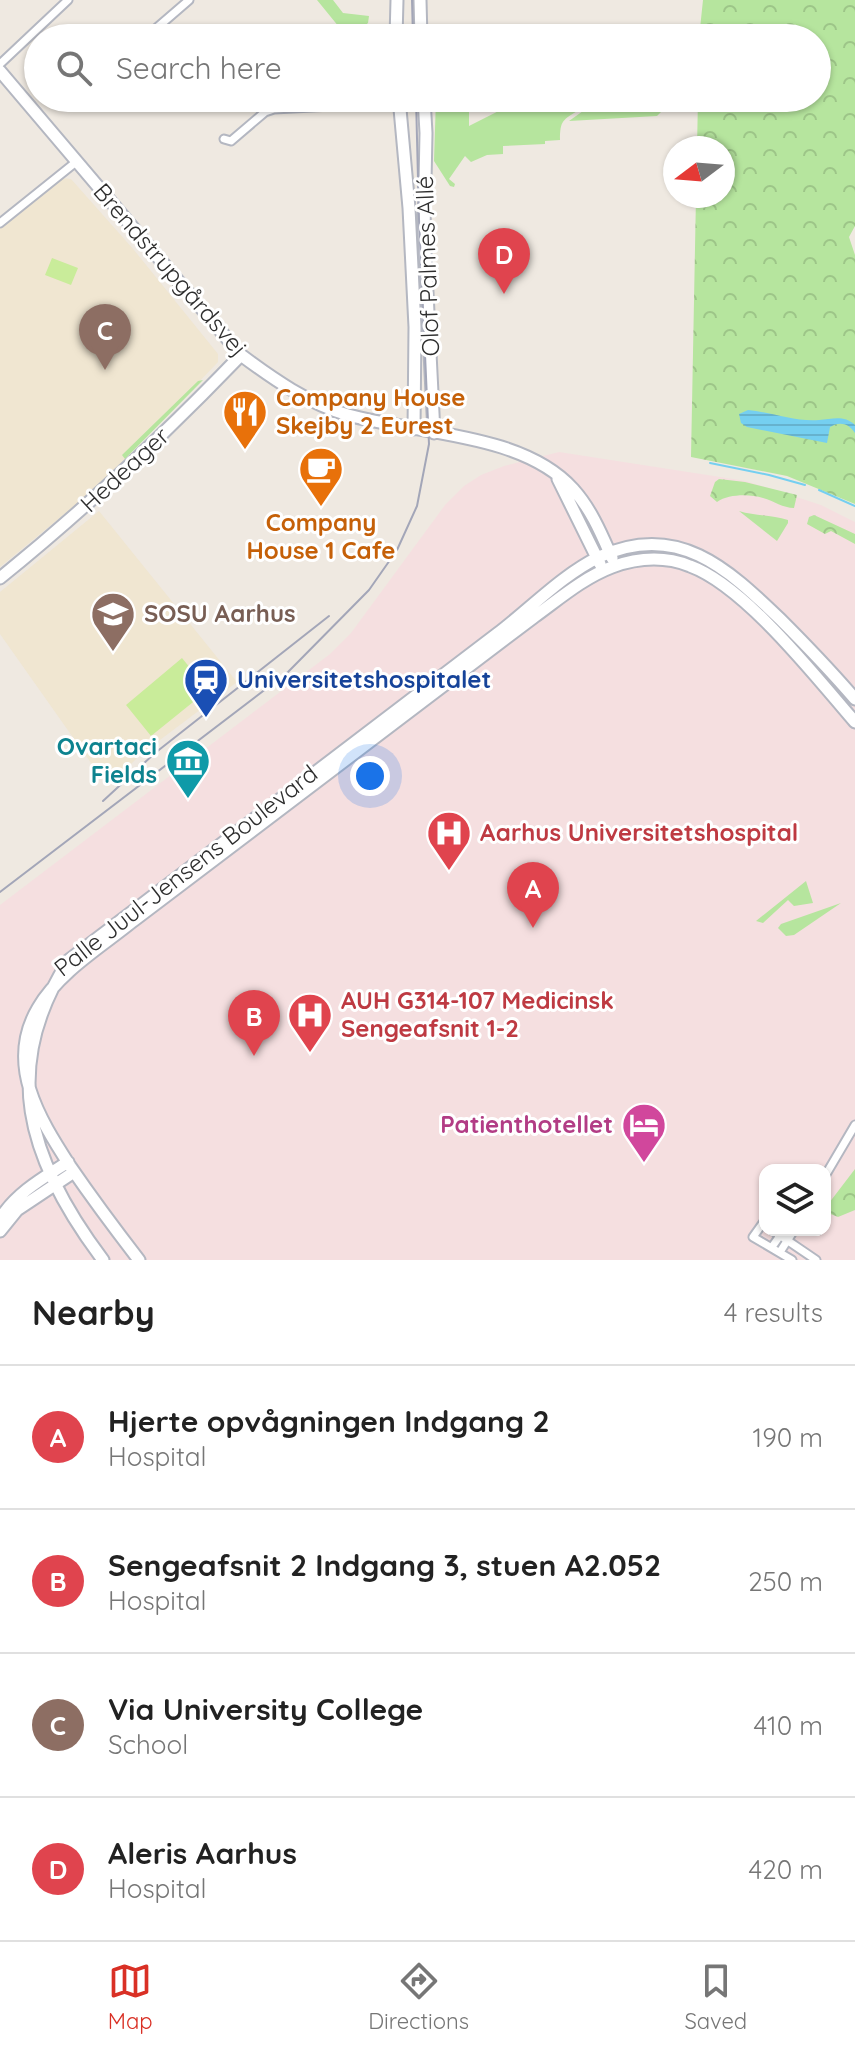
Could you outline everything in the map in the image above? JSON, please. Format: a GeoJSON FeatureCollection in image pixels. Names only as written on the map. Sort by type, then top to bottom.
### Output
{"type":"FeatureCollection","features":[{"type":"Feature","properties":{"kind":"street"},"geometry":{"type":"LineString","coordinates":[[42,24],[68,0]]}},
{"type":"Feature","properties":{"kind":"street"},"geometry":{"type":"LineString","coordinates":[[161,24],[189,0]]}},
{"type":"Feature","properties":{"kind":"street"},"geometry":{"type":"LineString","coordinates":[[396,24],[397,0]]}},
{"type":"Feature","properties":{"kind":"street"},"geometry":{"type":"LineString","coordinates":[[420,0],[421,24]]}},
{"type":"Feature","properties":{"kind":"street"},"geometry":{"type":"LineString","coordinates":[[0,64],[24,41]]}},
{"type":"Feature","properties":{"kind":"street","name":"Brendstrupgårdsvej"},"geometry":{"type":"LineString","coordinates":[[0,71],[24,100]]}},
{"type":"Feature","properties":{"kind":"street","name":"Brendstrupgårdsvej"},"geometry":{"type":"LineString","coordinates":[[34,112],[241,355],[319,404],[347,414],[502,446],[530,458],[575,491],[597,525],[605,560]]}},
{"type":"Feature","properties":{"kind":"street"},"geometry":{"type":"LineString","coordinates":[[224,139],[231,141],[265,112]]}},
{"type":"Feature","properties":{"kind":"street","name":"Olof Palmes Allé"},"geometry":{"type":"LineString","coordinates":[[400,112],[409,208],[415,327],[414,429]]}},
{"type":"Feature","properties":{"kind":"street","name":"Olof Palmes Allé"},"geometry":{"type":"LineString","coordinates":[[425,112],[424,232],[434,433]]}},
{"type":"Feature","properties":{"kind":"street"},"geometry":{"type":"LineString","coordinates":[[0,223],[76,162]]}},
{"type":"Feature","properties":{"kind":"street","name":"Hedeager"},"geometry":{"type":"LineString","coordinates":[[0,578],[115,481],[241,355]]}},
{"type":"Feature","properties":{"kind":"street"},"geometry":{"type":"LineString","coordinates":[[556,475],[605,560]]}},
{"type":"Feature","properties":{"kind":"street","name":"Palle Juul-Jensens Boulevard"},"geometry":{"type":"LineString","coordinates":[[32,994],[69,960],[486,643],[556,585],[640,545],[659,545],[694,552],[714,561],[750,590],[855,699]]}},
{"type":"Feature","properties":{"kind":"street","name":"Palle Juul-Jensens Boulevard"},"geometry":{"type":"LineString","coordinates":[[139,1260],[71,1167],[37,1111],[24,1067],[25,1039],[46,996],[73,969],[133,921],[534,617],[571,581],[605,560],[675,561],[701,570],[721,583],[791,648],[855,722]]}},
{"type":"Feature","properties":{"kind":"street"},"geometry":{"type":"LineString","coordinates":[[830,1164],[855,1125]]}},
{"type":"Feature","properties":{"kind":"street"},"geometry":{"type":"LineString","coordinates":[[831,1164],[834,1158]]}},
{"type":"Feature","properties":{"kind":"street"},"geometry":{"type":"LineString","coordinates":[[32,1159],[103,1260]]}},
{"type":"Feature","properties":{"kind":"street"},"geometry":{"type":"LineString","coordinates":[[0,1219],[15,1200],[71,1167]]}},
{"type":"Feature","properties":{"kind":"street"},"geometry":{"type":"LineString","coordinates":[[0,1231],[17,1210],[48,1182]]}},
{"type":"Feature","properties":{"kind":"street"},"geometry":{"type":"LineString","coordinates":[[759,1229],[753,1237],[792,1260]]}},
{"type":"Feature","properties":{"kind":"street"},"geometry":{"type":"LineString","coordinates":[[776,1249],[783,1236]]}},
{"type":"Feature","properties":{"kind":"street"},"geometry":{"type":"LineString","coordinates":[[785,1236],[816,1260]]}},
{"type":"Feature","properties":{"kind":"shaded area"},"geometry":{"type":"Polygon","coordinates":[[[62,178],[71,179],[134,250],[218,354],[218,362],[125,459],[79,502],[0,567],[0,228],[62,178]]]}},
{"type":"Feature","properties":{"kind":"shaded area","name":"Aarhus Universitetshospital"},"geometry":{"type":"Polygon","coordinates":[[[559,452],[746,481],[821,505],[855,522],[855,1260],[0,1260],[0,905],[330,654],[351,633],[445,505],[464,486],[481,475],[559,452]]]}},
{"type":"Feature","properties":{"kind":"shaded area","name":"SOSU Aarhus"},"geometry":{"type":"Polygon","coordinates":[[[99,511],[237,682],[140,755],[108,787],[0,634],[0,592],[99,511]]]}},
{"type":"Feature","properties":{"kind":"green space"},"geometry":{"type":"Polygon","coordinates":[[[317,0],[333,0],[343,13],[369,16],[367,24],[337,24],[317,0]]]}},
{"type":"Feature","properties":{"kind":"green space"},"geometry":{"type":"Polygon","coordinates":[[[703,0],[855,0],[855,226],[849,237],[855,255],[855,504],[787,476],[691,457],[696,208],[735,208],[735,136],[697,136],[698,112],[831,112],[831,24],[700,24],[703,0]]]}},
{"type":"Feature","properties":{"kind":"green space"},"geometry":{"type":"Polygon","coordinates":[[[436,112],[469,112],[469,126],[496,112],[576,112],[562,124],[560,140],[545,141],[545,144],[503,146],[503,154],[487,155],[471,162],[465,156],[449,179],[455,184],[454,187],[450,186],[434,161],[436,112]]]}},
{"type":"Feature","properties":{"kind":"green space"},"geometry":{"type":"Polygon","coordinates":[[[582,112],[661,112],[657,116],[569,121],[582,112]]]}},
{"type":"Feature","properties":{"kind":"green space"},"geometry":{"type":"Polygon","coordinates":[[[52,258],[78,268],[71,285],[45,275],[52,258]]]}},
{"type":"Feature","properties":{"kind":"green space"},"geometry":{"type":"Polygon","coordinates":[[[203,380],[125,459],[122,455],[198,381],[203,380]]]}},
{"type":"Feature","properties":{"kind":"green space"},"geometry":{"type":"Polygon","coordinates":[[[719,479],[797,495],[794,508],[752,496],[733,496],[717,502],[710,496],[719,479]]]}},
{"type":"Feature","properties":{"kind":"green space"},"geometry":{"type":"Polygon","coordinates":[[[739,511],[782,518],[788,523],[777,541],[739,511]]]}},
{"type":"Feature","properties":{"kind":"green space"},"geometry":{"type":"Polygon","coordinates":[[[814,515],[855,534],[855,544],[831,531],[825,534],[807,524],[809,517],[814,515]]]}},
{"type":"Feature","properties":{"kind":"green space"},"geometry":{"type":"Polygon","coordinates":[[[182,658],[208,690],[151,736],[126,705],[182,658]]]}},
{"type":"Feature","properties":{"kind":"green space"},"geometry":{"type":"Polygon","coordinates":[[[806,881],[813,903],[794,906],[788,900],[763,923],[756,921],[806,881]]]}},
{"type":"Feature","properties":{"kind":"green space"},"geometry":{"type":"Polygon","coordinates":[[[841,903],[794,935],[786,936],[778,928],[781,924],[841,903]]]}},
{"type":"Feature","properties":{"kind":"green space"},"geometry":{"type":"Polygon","coordinates":[[[855,1169],[855,1210],[838,1217],[831,1214],[831,1200],[855,1169]]]}},
{"type":"Feature","properties":{"kind":"water"},"geometry":{"type":"Polygon","coordinates":[[[748,410],[801,420],[842,419],[855,425],[855,433],[847,425],[833,425],[827,443],[747,427],[741,423],[739,414],[748,410]]]}},
{"type":"Feature","properties":{"kind":"waterway"},"geometry":{"type":"LineString","coordinates":[[710,463],[805,485]]}},
{"type":"Feature","properties":{"kind":"waterway"},"geometry":{"type":"LineString","coordinates":[[819,490],[855,506]]}},
{"type":"Feature","properties":{"kind":"tram line"},"geometry":{"type":"LineString","coordinates":[[412,0],[413,24]]}},
{"type":"Feature","properties":{"kind":"tram line"},"geometry":{"type":"LineString","coordinates":[[0,892],[288,672],[369,590],[397,550],[417,506],[429,444],[416,112]]}},
{"type":"Feature","properties":{"kind":"tram line"},"geometry":{"type":"LineString","coordinates":[[103,801],[155,753],[329,616]]}},
{"type":"Feature","properties":{"kind":"place","name":"Aleris Aarhus"},"geometry":{"type":"Point","coordinates":[504,294]}},
{"type":"Feature","properties":{"kind":"place","name":"Via University College"},"geometry":{"type":"Point","coordinates":[105,370]}},
{"type":"Feature","properties":{"kind":"place","name":"Company House Skejby 2 Eurest"},"geometry":{"type":"Point","coordinates":[245,451]}},
{"type":"Feature","properties":{"kind":"place","name":"Company House 1 Cafe"},"geometry":{"type":"Point","coordinates":[321,508]}},
{"type":"Feature","properties":{"kind":"place","name":"SOSU Aarhus"},"geometry":{"type":"Point","coordinates":[113,653]}},
{"type":"Feature","properties":{"kind":"place","name":"Universitetshospitalet"},"geometry":{"type":"Point","coordinates":[206,719]}},
{"type":"Feature","properties":{"kind":"place","name":"Ovartaci Fields"},"geometry":{"type":"Point","coordinates":[188,800]}},
{"type":"Feature","properties":{"kind":"place","name":"Aarhus Universitetshospital"},"geometry":{"type":"Point","coordinates":[449,872]}},
{"type":"Feature","properties":{"kind":"place","name":"Hjerte opvågningen Indgang 2"},"geometry":{"type":"Point","coordinates":[533,928]}},
{"type":"Feature","properties":{"kind":"place","name":"AUH G314-107 Medicinsk Sengeafsnit 1-2"},"geometry":{"type":"Point","coordinates":[310,1054]}},
{"type":"Feature","properties":{"kind":"place","name":"Sengeafsnit 2 Indgang 3, stuen A2.052"},"geometry":{"type":"Point","coordinates":[254,1056]}},
{"type":"Feature","properties":{"kind":"place","name":"Patienthotellet"},"geometry":{"type":"Point","coordinates":[644,1164]}}]}
